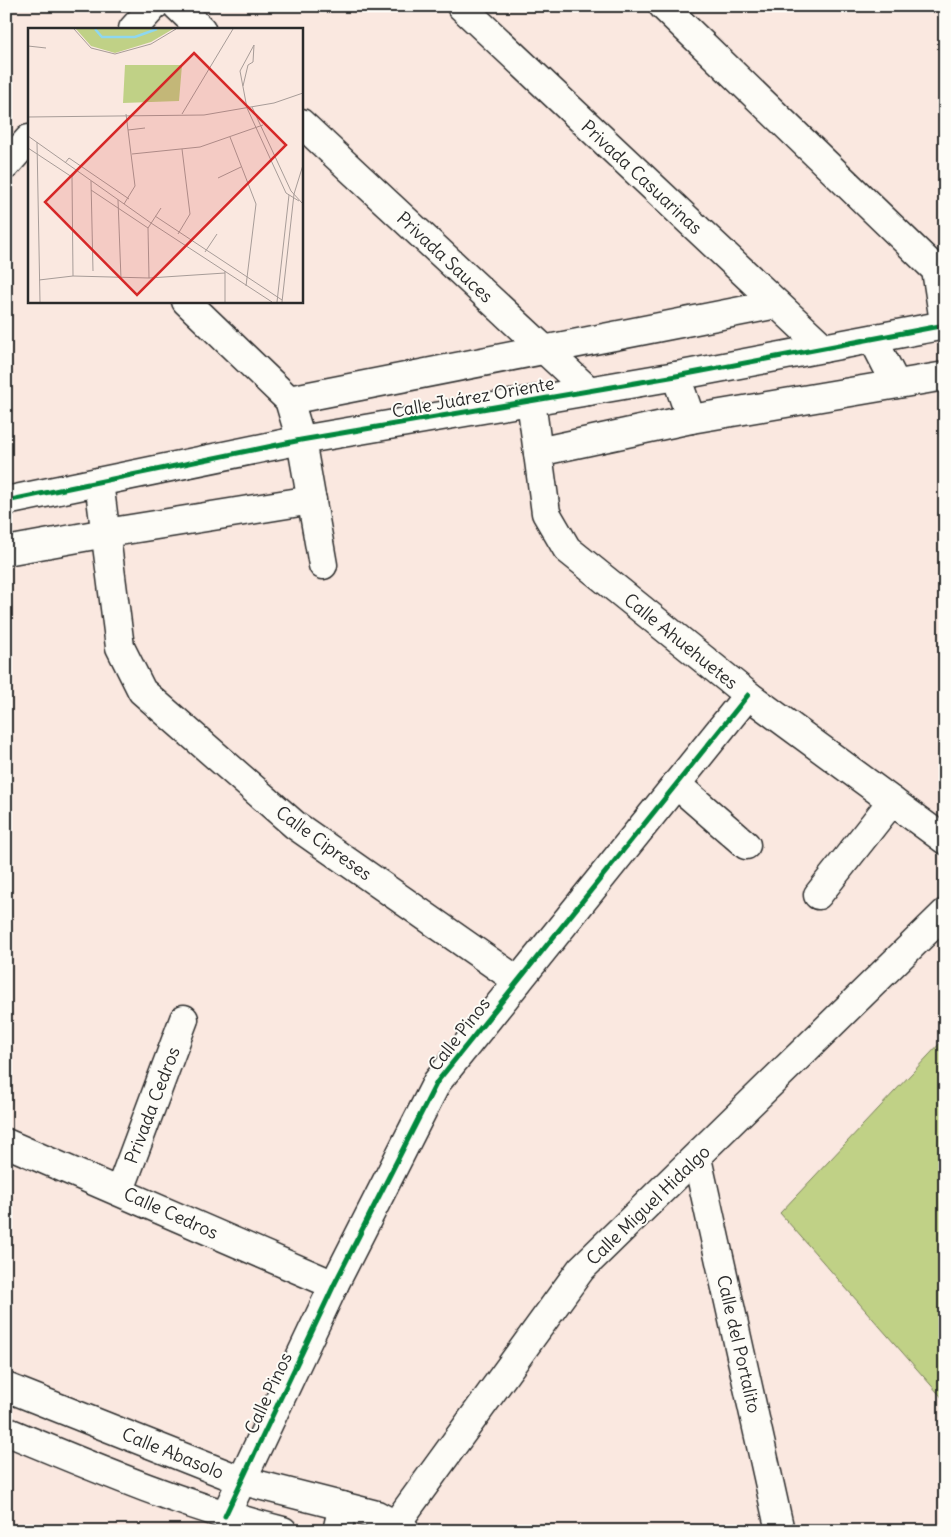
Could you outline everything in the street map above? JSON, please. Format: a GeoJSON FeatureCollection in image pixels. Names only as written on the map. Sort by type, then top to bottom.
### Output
{"type":"FeatureCollection","features":[{"type":"Feature","properties":{"kind":"street"},"geometry":{"type":"LineString","coordinates":[[134,28],[154,6]]}},
{"type":"Feature","properties":{"kind":"street"},"geometry":{"type":"LineString","coordinates":[[177,6],[200,28]]}},
{"type":"Feature","properties":{"kind":"street","name":"Privada Casuarinas"},"geometry":{"type":"LineString","coordinates":[[461,6],[824,348]]}},
{"type":"Feature","properties":{"kind":"street"},"geometry":{"type":"LineString","coordinates":[[663,6],[941,269],[945,326]]}},
{"type":"Feature","properties":{"kind":"street","name":"Privada Sauces"},"geometry":{"type":"LineString","coordinates":[[302,124],[589,390]]}},
{"type":"Feature","properties":{"kind":"street"},"geometry":{"type":"LineString","coordinates":[[187,302],[289,400],[302,440],[323,565]]}},
{"type":"Feature","properties":{"kind":"street"},"geometry":{"type":"LineString","coordinates":[[289,400],[777,304]]}},
{"type":"Feature","properties":{"kind":"street","name":"Calle Juárez Oriente"},"geometry":{"type":"LineString","coordinates":[[6,501],[302,440],[676,376],[945,326]]}},
{"type":"Feature","properties":{"kind":"street"},"geometry":{"type":"LineString","coordinates":[[873,338],[896,384]]}},
{"type":"Feature","properties":{"kind":"street"},"geometry":{"type":"LineString","coordinates":[[676,376],[691,419]]}},
{"type":"Feature","properties":{"kind":"street"},"geometry":{"type":"LineString","coordinates":[[538,452],[691,419],[945,376]]}},
{"type":"Feature","properties":{"kind":"street","name":"Calle Ahuehuetes"},"geometry":{"type":"LineString","coordinates":[[531,401],[546,513],[567,549],[748,695],[945,840]]}},
{"type":"Feature","properties":{"kind":"street"},"geometry":{"type":"LineString","coordinates":[[100,482],[106,533]]}},
{"type":"Feature","properties":{"kind":"street"},"geometry":{"type":"LineString","coordinates":[[6,551],[312,500]]}},
{"type":"Feature","properties":{"kind":"street","name":"Calle Cipreses"},"geometry":{"type":"LineString","coordinates":[[106,533],[120,647],[142,691],[295,825],[518,981]]}},
{"type":"Feature","properties":{"kind":"street","name":"Calle Pinos"},"geometry":{"type":"LineString","coordinates":[[225,1516],[334,1286],[437,1082],[748,695]]}},
{"type":"Feature","properties":{"kind":"street"},"geometry":{"type":"LineString","coordinates":[[676,784],[746,845]]}},
{"type":"Feature","properties":{"kind":"street"},"geometry":{"type":"LineString","coordinates":[[818,895],[892,801]]}},
{"type":"Feature","properties":{"kind":"street","name":"Calle Miguel Hidalgo"},"geometry":{"type":"LineString","coordinates":[[397,1529],[581,1269],[697,1158],[945,913]]}},
{"type":"Feature","properties":{"kind":"street","name":"Privada Cedros"},"geometry":{"type":"LineString","coordinates":[[120,1190],[184,1019]]}},
{"type":"Feature","properties":{"kind":"street","name":"Calle Cedros"},"geometry":{"type":"LineString","coordinates":[[6,1143],[120,1190],[334,1286]]}},
{"type":"Feature","properties":{"kind":"street","name":"Calle del Portalito"},"geometry":{"type":"LineString","coordinates":[[697,1158],[780,1531]]}},
{"type":"Feature","properties":{"kind":"street","name":"Calle Abasolo"},"geometry":{"type":"LineString","coordinates":[[6,1387],[340,1518],[377,1515],[397,1529]]}},
{"type":"Feature","properties":{"kind":"street"},"geometry":{"type":"LineString","coordinates":[[6,1431],[128,1482],[225,1516],[283,1531]]}},
{"type":"Feature","properties":{"kind":"street"},"geometry":{"type":"LineString","coordinates":[[128,1482],[145,1442]]}},
{"type":"Feature","properties":{"kind":"green space"},"geometry":{"type":"Polygon","coordinates":[[[945,1038],[945,1401],[780,1213],[945,1038]]]}},
{"type":"Feature","properties":{"kind":"cycle path"},"geometry":{"type":"LineString","coordinates":[[6,501],[301,440],[676,376],[945,325]]}},
{"type":"Feature","properties":{"kind":"cycle path"},"geometry":{"type":"LineString","coordinates":[[225,1516],[334,1285],[437,1082],[748,695]]}}]}
